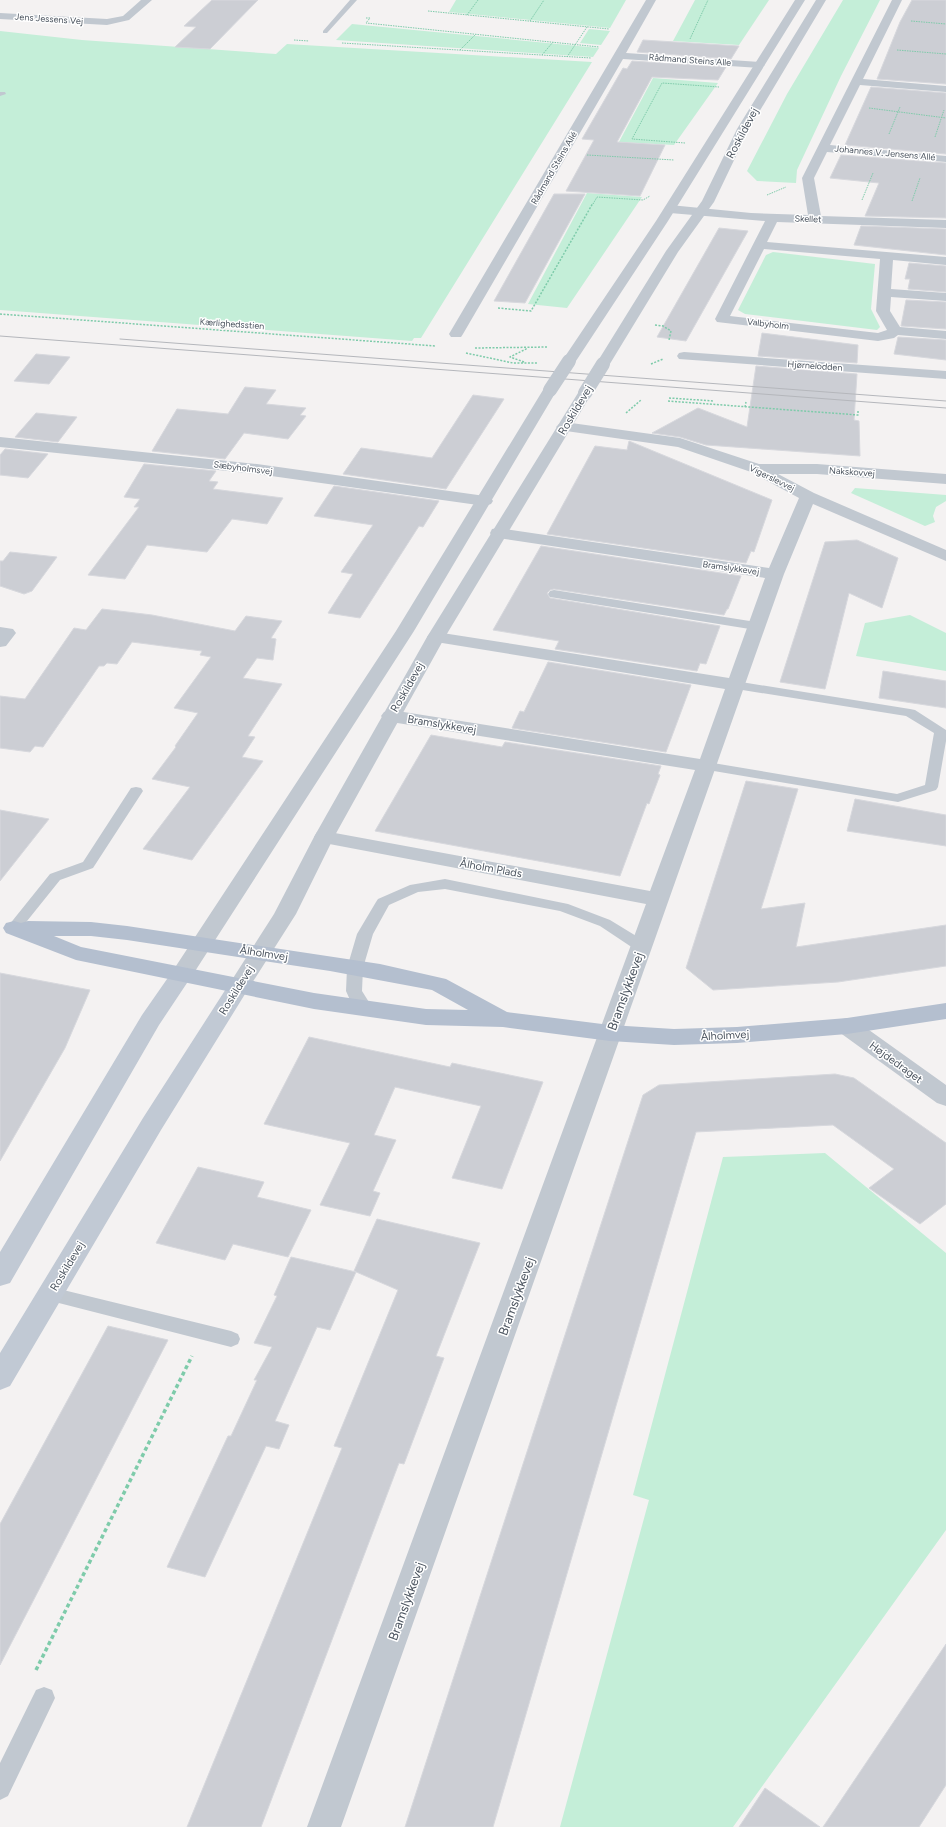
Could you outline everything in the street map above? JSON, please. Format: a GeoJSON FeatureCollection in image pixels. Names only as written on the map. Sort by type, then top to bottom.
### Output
{"type":"FeatureCollection","features":[{"type":"Feature","properties":{"kind":"main road","name":"Ålholmvej"},"geometry":{"type":"LineString","coordinates":[[7,927],[91,929],[201,943],[355,968],[438,984],[503,1019]]}},
{"type":"Feature","properties":{"kind":"main road","name":"Ålholmvej"},"geometry":{"type":"LineString","coordinates":[[7,927],[76,953],[314,1001],[426,1017],[503,1019],[610,1033],[674,1037],[737,1035],[846,1026],[946,1011]]}},
{"type":"Feature","properties":{"kind":"main road","name":"Roskildevej"},"geometry":{"type":"LineString","coordinates":[[0,1274],[150,1021],[182,974]]}},
{"type":"Feature","properties":{"kind":"main road","name":"Roskildevej"},"geometry":{"type":"LineString","coordinates":[[0,1378],[152,1124],[239,986]]}},
{"type":"Feature","properties":{"kind":"street","name":"Jens Jessens Vej"},"geometry":{"type":"LineString","coordinates":[[1,16],[98,22],[117,21],[126,18],[147,0]]}},
{"type":"Feature","properties":{"kind":"street","name":"Rådmand Steins Allé"},"geometry":{"type":"LineString","coordinates":[[456,334],[651,0]]}},
{"type":"Feature","properties":{"kind":"street","name":"Roskildevej"},"geometry":{"type":"LineString","coordinates":[[182,974],[405,631],[485,501],[550,390],[673,204],[800,0]]}},
{"type":"Feature","properties":{"kind":"street","name":"Roskildevej"},"geometry":{"type":"LineString","coordinates":[[239,986],[285,914],[324,837],[436,637],[498,533],[630,322],[672,251],[702,212],[743,130],[821,0]]}},
{"type":"Feature","properties":{"kind":"street","name":"Johannes V. Jensens Allé"},"geometry":{"type":"LineString","coordinates":[[808,182],[808,178],[897,0]]}},
{"type":"Feature","properties":{"kind":"street"},"geometry":{"type":"LineString","coordinates":[[98,22],[108,13]]}},
{"type":"Feature","properties":{"kind":"street","name":"Rådmand Steins Alle"},"geometry":{"type":"LineString","coordinates":[[620,55],[760,64]]}},
{"type":"Feature","properties":{"kind":"street"},"geometry":{"type":"LineString","coordinates":[[857,82],[946,89]]}},
{"type":"Feature","properties":{"kind":"street","name":"Johannes V. Jensens Allé"},"geometry":{"type":"LineString","coordinates":[[824,148],[946,159]]}},
{"type":"Feature","properties":{"kind":"street"},"geometry":{"type":"LineString","coordinates":[[808,182],[815,219]]}},
{"type":"Feature","properties":{"kind":"street","name":"Skellet"},"geometry":{"type":"LineString","coordinates":[[673,204],[702,212],[773,218],[946,224]]}},
{"type":"Feature","properties":{"kind":"street","name":"Valbyholm"},"geometry":{"type":"LineString","coordinates":[[773,218],[722,319],[878,337],[895,332],[946,335]]}},
{"type":"Feature","properties":{"kind":"street"},"geometry":{"type":"LineString","coordinates":[[759,245],[946,262]]}},
{"type":"Feature","properties":{"kind":"street"},"geometry":{"type":"LineString","coordinates":[[888,257],[883,311],[895,332]]}},
{"type":"Feature","properties":{"kind":"street"},"geometry":{"type":"LineString","coordinates":[[884,292],[946,297]]}},
{"type":"Feature","properties":{"kind":"street","name":"Hjørnelodden"},"geometry":{"type":"LineString","coordinates":[[684,356],[946,375]]}},
{"type":"Feature","properties":{"kind":"street","name":"Vigerslevvej"},"geometry":{"type":"LineString","coordinates":[[564,427],[680,443],[757,469],[808,496],[946,556]]}},
{"type":"Feature","properties":{"kind":"street","name":"Sæbyholmsvej"},"geometry":{"type":"LineString","coordinates":[[0,442],[257,469],[485,501]]}},
{"type":"Feature","properties":{"kind":"street","name":"Nakskovvej"},"geometry":{"type":"LineString","coordinates":[[757,469],[817,469],[946,479]]}},
{"type":"Feature","properties":{"kind":"street","name":"Bramslykkevej"},"geometry":{"type":"LineString","coordinates":[[324,1827],[707,766],[774,574],[808,496]]}},
{"type":"Feature","properties":{"kind":"street","name":"Bramslykkevej"},"geometry":{"type":"LineString","coordinates":[[498,533],[774,574]]}},
{"type":"Feature","properties":{"kind":"street"},"geometry":{"type":"LineString","coordinates":[[0,632],[7,633],[0,642]]}},
{"type":"Feature","properties":{"kind":"street"},"geometry":{"type":"LineString","coordinates":[[436,637],[735,685]]}},
{"type":"Feature","properties":{"kind":"street","name":"Bramslykkevej"},"geometry":{"type":"LineString","coordinates":[[391,716],[707,766]]}},
{"type":"Feature","properties":{"kind":"street","name":"Ålholm Plads"},"geometry":{"type":"LineString","coordinates":[[324,837],[658,899]]}},
{"type":"Feature","properties":{"kind":"street","name":"Højdedraget"},"geometry":{"type":"LineString","coordinates":[[846,1026],[946,1097]]}},
{"type":"Feature","properties":{"kind":"lane"},"geometry":{"type":"LineString","coordinates":[[325,32],[354,0]]}},
{"type":"Feature","properties":{"kind":"lane"},"geometry":{"type":"LineString","coordinates":[[554,594],[756,626]]}},
{"type":"Feature","properties":{"kind":"lane"},"geometry":{"type":"LineString","coordinates":[[707,766],[898,798],[931,787],[941,732],[910,712],[735,685]]}},
{"type":"Feature","properties":{"kind":"lane"},"geometry":{"type":"LineString","coordinates":[[7,927],[55,877],[88,865],[136,791]]}},
{"type":"Feature","properties":{"kind":"lane"},"geometry":{"type":"LineString","coordinates":[[364,1007],[354,991],[355,968],[365,934],[383,902],[415,888],[445,884],[563,907],[605,923],[641,946]]}},
{"type":"Feature","properties":{"kind":"lane"},"geometry":{"type":"LineString","coordinates":[[51,1294],[231,1339]]}},
{"type":"Feature","properties":{"kind":"lane"},"geometry":{"type":"LineString","coordinates":[[0,1788],[44,1698]]}},
{"type":"Feature","properties":{"kind":"path"},"geometry":{"type":"LineString","coordinates":[[467,15],[478,0]]}},
{"type":"Feature","properties":{"kind":"path"},"geometry":{"type":"LineString","coordinates":[[530,21],[544,0]]}},
{"type":"Feature","properties":{"kind":"path"},"geometry":{"type":"LineString","coordinates":[[696,39],[688,39],[708,0]]}},
{"type":"Feature","properties":{"kind":"path"},"geometry":{"type":"LineString","coordinates":[[428,11],[633,32]]}},
{"type":"Feature","properties":{"kind":"path"},"geometry":{"type":"LineString","coordinates":[[360,17],[370,18],[366,23],[576,44],[620,55]]}},
{"type":"Feature","properties":{"kind":"path"},"geometry":{"type":"LineString","coordinates":[[888,19],[946,24]]}},
{"type":"Feature","properties":{"kind":"path"},"geometry":{"type":"LineString","coordinates":[[567,57],[587,27]]}},
{"type":"Feature","properties":{"kind":"path"},"geometry":{"type":"LineString","coordinates":[[459,50],[477,34]]}},
{"type":"Feature","properties":{"kind":"path"},"geometry":{"type":"LineString","coordinates":[[294,40],[309,41]]}},
{"type":"Feature","properties":{"kind":"path"},"geometry":{"type":"LineString","coordinates":[[542,55],[553,42]]}},
{"type":"Feature","properties":{"kind":"path"},"geometry":{"type":"LineString","coordinates":[[338,43],[567,57],[620,55]]}},
{"type":"Feature","properties":{"kind":"path"},"geometry":{"type":"LineString","coordinates":[[874,48],[946,54]]}},
{"type":"Feature","properties":{"kind":"path"},"geometry":{"type":"LineString","coordinates":[[711,143],[632,139],[662,83],[745,89]]}},
{"type":"Feature","properties":{"kind":"path"},"geometry":{"type":"LineString","coordinates":[[844,106],[946,118]]}},
{"type":"Feature","properties":{"kind":"path"},"geometry":{"type":"LineString","coordinates":[[562,154],[698,162]]}},
{"type":"Feature","properties":{"kind":"path"},"geometry":{"type":"LineString","coordinates":[[762,197],[788,186],[808,182]]}},
{"type":"Feature","properties":{"kind":"path"},"geometry":{"type":"LineString","coordinates":[[473,306],[530,311],[597,197],[642,200],[650,196],[673,204]]}},
{"type":"Feature","properties":{"kind":"path","name":"Kærlighedsstien"},"geometry":{"type":"LineString","coordinates":[[0,314],[438,346]]}},
{"type":"Feature","properties":{"kind":"path"},"geometry":{"type":"LineString","coordinates":[[630,322],[669,328],[671,331],[665,358]]}},
{"type":"Feature","properties":{"kind":"path"},"geometry":{"type":"LineString","coordinates":[[470,348],[578,346]]}},
{"type":"Feature","properties":{"kind":"path"},"geometry":{"type":"LineString","coordinates":[[463,353],[512,363],[526,363],[510,357],[529,348]]}},
{"type":"Feature","properties":{"kind":"path"},"geometry":{"type":"LineString","coordinates":[[651,364],[665,358],[684,356]]}},
{"type":"Feature","properties":{"kind":"path"},"geometry":{"type":"LineString","coordinates":[[669,398],[714,401]]}},
{"type":"Feature","properties":{"kind":"path"},"geometry":{"type":"LineString","coordinates":[[668,401],[854,415],[858,415],[858,411]]}},
{"type":"Feature","properties":{"kind":"path"},"geometry":{"type":"LineString","coordinates":[[745,407],[746,402]]}},
{"type":"Feature","properties":{"kind":"path"},"geometry":{"type":"LineString","coordinates":[[35,1672],[204,1332]]}},
{"type":"Feature","properties":{"kind":"green space"},"geometry":{"type":"Polygon","coordinates":[[[456,0],[626,0],[610,28],[449,12],[456,0]]]}},
{"type":"Feature","properties":{"kind":"green space"},"geometry":{"type":"Polygon","coordinates":[[[695,0],[769,0],[739,45],[673,41],[695,0]]]}},
{"type":"Feature","properties":{"kind":"green space"},"geometry":{"type":"Polygon","coordinates":[[[843,0],[880,0],[841,76],[797,170],[796,183],[757,181],[747,171],[787,94],[843,0]]]}},
{"type":"Feature","properties":{"kind":"green space"},"geometry":{"type":"Polygon","coordinates":[[[352,24],[599,48],[593,57],[336,40],[352,24]]]}},
{"type":"Feature","properties":{"kind":"green space"},"geometry":{"type":"Polygon","coordinates":[[[589,29],[610,31],[601,45],[580,43],[589,29]]]}},
{"type":"Feature","properties":{"kind":"green space"},"geometry":{"type":"Polygon","coordinates":[[[0,31],[82,40],[276,54],[287,44],[592,62],[421,338],[414,338],[412,341],[0,310],[0,31]]]}},
{"type":"Feature","properties":{"kind":"green space"},"geometry":{"type":"Polygon","coordinates":[[[653,78],[718,83],[674,145],[619,142],[653,78]]]}},
{"type":"Feature","properties":{"kind":"green space"},"geometry":{"type":"Polygon","coordinates":[[[587,193],[642,197],[567,308],[528,304],[587,193]]]}},
{"type":"Feature","properties":{"kind":"green space"},"geometry":{"type":"Polygon","coordinates":[[[773,252],[875,264],[871,309],[880,327],[877,330],[745,314],[738,310],[766,255],[773,252]]]}},
{"type":"Feature","properties":{"kind":"green space"},"geometry":{"type":"Polygon","coordinates":[[[855,488],[946,495],[946,501],[936,507],[933,516],[935,522],[925,526],[851,493],[855,488]]]}},
{"type":"Feature","properties":{"kind":"green space"},"geometry":{"type":"Polygon","coordinates":[[[910,615],[946,633],[946,671],[856,656],[865,623],[910,615]]]}},
{"type":"Feature","properties":{"kind":"green space"},"geometry":{"type":"Polygon","coordinates":[[[825,1153],[946,1253],[946,1530],[733,1827],[560,1827],[649,1500],[633,1495],[723,1157],[825,1153]]]}},
{"type":"Feature","properties":{"kind":"building"},"geometry":{"type":"Polygon","coordinates":[[[212,0],[258,0],[210,49],[175,47],[196,27],[184,26],[212,0]]]}},
{"type":"Feature","properties":{"kind":"building"},"geometry":{"type":"Polygon","coordinates":[[[912,0],[946,0],[946,84],[877,79],[900,22],[912,0]]]}},
{"type":"Feature","properties":{"kind":"building"},"geometry":{"type":"Polygon","coordinates":[[[643,40],[739,46],[731,59],[637,52],[643,40]]]}},
{"type":"Feature","properties":{"kind":"building"},"geometry":{"type":"Polygon","coordinates":[[[632,61],[726,67],[718,80],[652,77],[617,142],[665,145],[640,196],[566,191],[594,140],[582,139],[623,68],[627,69],[632,61]]]}},
{"type":"Feature","properties":{"kind":"building"},"geometry":{"type":"Polygon","coordinates":[[[871,87],[946,93],[946,154],[845,145],[871,87]]]}},
{"type":"Feature","properties":{"kind":"building"},"geometry":{"type":"Polygon","coordinates":[[[841,155],[946,163],[946,218],[865,216],[879,183],[830,178],[841,155]]]}},
{"type":"Feature","properties":{"kind":"building"},"geometry":{"type":"Polygon","coordinates":[[[554,194],[585,194],[525,303],[494,301],[554,194]]]}},
{"type":"Feature","properties":{"kind":"building"},"geometry":{"type":"Polygon","coordinates":[[[861,226],[946,229],[946,255],[854,245],[861,226]]]}},
{"type":"Feature","properties":{"kind":"building"},"geometry":{"type":"Polygon","coordinates":[[[719,228],[748,231],[686,341],[657,337],[719,228]]]}},
{"type":"Feature","properties":{"kind":"building"},"geometry":{"type":"Polygon","coordinates":[[[909,263],[946,266],[946,292],[908,289],[910,279],[905,279],[909,263]]]}},
{"type":"Feature","properties":{"kind":"building"},"geometry":{"type":"Polygon","coordinates":[[[906,300],[946,302],[946,329],[901,326],[906,300]]]}},
{"type":"Feature","properties":{"kind":"building"},"geometry":{"type":"Polygon","coordinates":[[[762,333],[858,345],[857,363],[758,356],[762,333]]]}},
{"type":"Feature","properties":{"kind":"building"},"geometry":{"type":"Polygon","coordinates":[[[898,337],[946,340],[946,360],[894,354],[898,337]]]}},
{"type":"Feature","properties":{"kind":"building"},"geometry":{"type":"Polygon","coordinates":[[[36,354],[70,357],[49,384],[14,381],[36,354]]]}},
{"type":"Feature","properties":{"kind":"building"},"geometry":{"type":"Polygon","coordinates":[[[756,366],[857,374],[854,420],[859,421],[860,456],[706,445],[680,437],[652,433],[698,408],[747,427],[756,366]]]}},
{"type":"Feature","properties":{"kind":"building"},"geometry":{"type":"Polygon","coordinates":[[[245,387],[276,390],[266,404],[306,408],[300,415],[306,416],[288,439],[244,433],[225,459],[152,451],[177,409],[228,414],[245,387]]]}},
{"type":"Feature","properties":{"kind":"building"},"geometry":{"type":"Polygon","coordinates":[[[473,395],[504,399],[446,489],[343,474],[361,448],[432,458],[473,395]]]}},
{"type":"Feature","properties":{"kind":"building"},"geometry":{"type":"Polygon","coordinates":[[[36,413],[77,417],[58,442],[15,437],[36,413]]]}},
{"type":"Feature","properties":{"kind":"building"},"geometry":{"type":"Polygon","coordinates":[[[629,441],[772,500],[754,552],[751,551],[746,563],[547,534],[595,446],[627,450],[629,441]]]}},
{"type":"Feature","properties":{"kind":"building"},"geometry":{"type":"Polygon","coordinates":[[[5,449],[48,454],[28,478],[0,475],[0,455],[5,449]]]}},
{"type":"Feature","properties":{"kind":"building"},"geometry":{"type":"Polygon","coordinates":[[[144,464],[216,471],[209,481],[218,482],[213,489],[283,498],[267,524],[232,519],[207,552],[147,545],[125,579],[88,575],[139,507],[134,507],[140,499],[124,497],[144,464]]]}},
{"type":"Feature","properties":{"kind":"building"},"geometry":{"type":"Polygon","coordinates":[[[334,486],[439,501],[423,527],[419,526],[360,618],[328,613],[353,574],[341,572],[373,525],[314,516],[334,486]]]}},
{"type":"Feature","properties":{"kind":"building"},"geometry":{"type":"Polygon","coordinates":[[[857,540],[898,558],[882,608],[849,593],[825,689],[780,682],[825,542],[857,540]]]}},
{"type":"Feature","properties":{"kind":"building"},"geometry":{"type":"Polygon","coordinates":[[[541,546],[741,576],[728,609],[724,615],[554,589],[547,593],[550,598],[720,626],[706,664],[700,663],[697,671],[555,649],[559,641],[493,630],[541,546]]]}},
{"type":"Feature","properties":{"kind":"building"},"geometry":{"type":"Polygon","coordinates":[[[10,552],[57,557],[32,591],[24,594],[0,586],[0,561],[3,561],[10,552]]]}},
{"type":"Feature","properties":{"kind":"building"},"geometry":{"type":"Polygon","coordinates":[[[102,609],[152,615],[235,631],[246,616],[282,621],[271,638],[276,639],[273,660],[257,658],[243,678],[282,684],[248,736],[255,737],[242,757],[263,761],[192,860],[143,849],[190,787],[152,779],[176,747],[175,746],[198,713],[174,708],[211,657],[200,655],[202,651],[132,642],[117,664],[107,663],[104,666],[99,666],[43,747],[35,746],[30,752],[0,748],[0,696],[25,699],[74,628],[86,630],[102,609]]]}},
{"type":"Feature","properties":{"kind":"building"},"geometry":{"type":"Polygon","coordinates":[[[548,662],[691,685],[666,752],[512,728],[520,711],[524,712],[548,662]]]}},
{"type":"Feature","properties":{"kind":"building"},"geometry":{"type":"Polygon","coordinates":[[[883,671],[946,681],[946,708],[879,698],[883,671]]]}},
{"type":"Feature","properties":{"kind":"building"},"geometry":{"type":"Polygon","coordinates":[[[431,735],[502,747],[505,742],[661,766],[658,774],[660,775],[649,804],[647,803],[620,876],[375,831],[431,735]]]}},
{"type":"Feature","properties":{"kind":"building"},"geometry":{"type":"Polygon","coordinates":[[[746,781],[798,789],[761,909],[805,903],[796,947],[946,925],[946,966],[838,982],[713,990],[686,968],[746,781]]]}},
{"type":"Feature","properties":{"kind":"building"},"geometry":{"type":"Polygon","coordinates":[[[855,799],[946,815],[946,846],[847,831],[855,799]]]}},
{"type":"Feature","properties":{"kind":"building"},"geometry":{"type":"Polygon","coordinates":[[[0,810],[49,819],[0,881],[0,810]]]}},
{"type":"Feature","properties":{"kind":"building"},"geometry":{"type":"Polygon","coordinates":[[[0,973],[90,990],[65,1048],[0,1161],[0,973]]]}},
{"type":"Feature","properties":{"kind":"building"},"geometry":{"type":"Polygon","coordinates":[[[309,1037],[450,1067],[452,1063],[543,1082],[502,1189],[452,1178],[481,1106],[395,1087],[374,1135],[396,1140],[373,1191],[380,1193],[370,1216],[320,1205],[350,1143],[264,1124],[309,1037]]]}},
{"type":"Feature","properties":{"kind":"building"},"geometry":{"type":"Polygon","coordinates":[[[835,1074],[854,1078],[946,1143],[946,1204],[920,1224],[869,1188],[894,1169],[833,1125],[696,1132],[493,1827],[405,1827],[643,1095],[659,1085],[835,1074]]]}},
{"type":"Feature","properties":{"kind":"building"},"geometry":{"type":"Polygon","coordinates":[[[198,1167],[264,1182],[257,1197],[311,1210],[288,1257],[233,1244],[225,1260],[156,1243],[198,1167]]]}},
{"type":"Feature","properties":{"kind":"building"},"geometry":{"type":"Polygon","coordinates":[[[377,1219],[480,1243],[436,1356],[444,1358],[404,1464],[399,1463],[261,1827],[187,1827],[342,1448],[334,1446],[398,1290],[354,1271],[377,1219]]]}},
{"type":"Feature","properties":{"kind":"building"},"geometry":{"type":"Polygon","coordinates":[[[291,1257],[356,1272],[330,1330],[317,1327],[275,1421],[289,1425],[279,1449],[266,1446],[205,1577],[167,1567],[228,1436],[231,1436],[257,1380],[254,1380],[272,1347],[254,1343],[277,1296],[274,1295],[291,1257]]]}},
{"type":"Feature","properties":{"kind":"building"},"geometry":{"type":"Polygon","coordinates":[[[108,1326],[168,1340],[0,1665],[0,1524],[108,1326]]]}},
{"type":"Feature","properties":{"kind":"building"},"geometry":{"type":"Polygon","coordinates":[[[946,1644],[946,1785],[919,1827],[823,1827],[946,1644]]]}},
{"type":"Feature","properties":{"kind":"building"},"geometry":{"type":"Polygon","coordinates":[[[765,1788],[820,1827],[739,1827],[765,1788]]]}},
{"type":"Feature","properties":{"kind":"tram line"},"geometry":{"type":"LineString","coordinates":[[0,336],[946,408]]}},
{"type":"Feature","properties":{"kind":"tram line"},"geometry":{"type":"LineString","coordinates":[[120,339],[946,401]]}}]}
